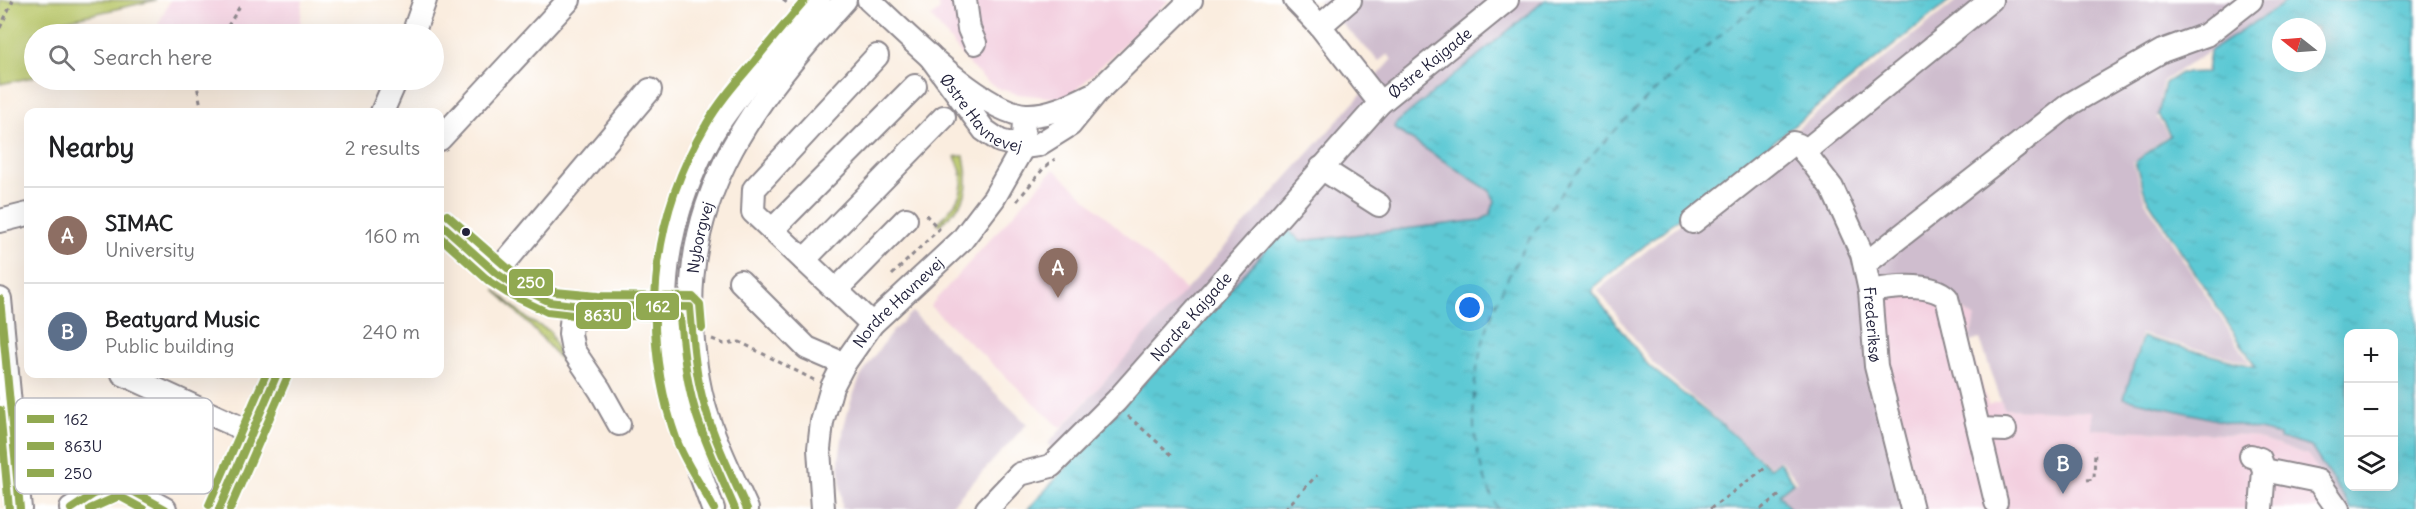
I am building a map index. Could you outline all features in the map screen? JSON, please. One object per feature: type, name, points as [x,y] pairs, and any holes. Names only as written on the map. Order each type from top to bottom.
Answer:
[{"type":"street","points":[[417,24],[425,0]]},
{"type":"street","points":[[444,135],[569,0]]},
{"type":"street","name":"Nyborgvej","points":[[713,509],[688,440],[670,369],[664,307],[666,266],[675,221],[703,151],[723,117],[819,0]]},
{"type":"street","name":"Nyborgvej","points":[[747,509],[709,422],[703,401],[695,359],[690,306],[694,254],[705,210],[717,176],[735,141],[760,102],[845,0]]},
{"type":"street","name":"Østre Havnevej","points":[[869,0],[929,55],[1002,108],[1024,115],[1047,113],[1103,100]]},
{"type":"street","points":[[965,0],[969,29],[975,43]]},
{"type":"street","name":"Østre Havnevej","points":[[929,55],[984,130],[1000,141],[1023,147],[1038,145],[1061,133],[1103,100],[1191,0]]},
{"type":"street","points":[[1295,0],[1320,26],[1380,103]]},
{"type":"street","points":[[1320,26],[1350,0]]},
{"type":"street","name":"Østre Kajgade","points":[[1380,103],[1507,0]]},
{"type":"street","points":[[1693,222],[1790,144],[1796,143],[1804,152],[1991,0]]},
{"type":"street","points":[[1865,264],[2070,104],[2162,51],[2206,35],[2251,0]]},
{"type":"street","points":[[872,324],[753,212],[754,189],[876,56]]},
{"type":"street","points":[[772,230],[915,86]]},
{"type":"street","points":[[384,108],[392,90]]},
{"type":"street","points":[[496,273],[650,90]]},
{"type":"street","name":"Nordre Kajgade","points":[[987,509],[1020,474],[1051,466],[1116,401],[1380,103]]},
{"type":"street","name":"Nordre Havnevej","points":[[823,509],[819,472],[822,422],[831,387],[872,324],[962,240],[993,198],[1023,147],[1024,115]]},
{"type":"street","points":[[804,260],[944,117]]},
{"type":"street","name":"Frederiksø","points":[[1804,152],[1835,192],[1865,264],[1870,291],[1876,366],[1912,509]]},
{"type":"street","points":[[1322,168],[1379,205]]},
{"type":"street","points":[[836,290],[912,214]]},
{"type":"street","points":[[0,221],[24,215]]},
{"type":"street","points":[[444,227],[496,273],[540,298],[573,305],[690,306]]},
{"type":"street","points":[[740,281],[807,348],[844,364]]},
{"type":"street","points":[[1870,291],[1909,287],[1946,295],[1996,502]]},
{"type":"street","points":[[0,299],[15,456]]},
{"type":"street","points":[[573,305],[570,334],[573,350],[600,390],[619,424]]},
{"type":"street","points":[[132,378],[175,398]]},
{"type":"street","points":[[219,509],[275,378]]},
{"type":"street","points":[[213,415],[252,433]]},
{"type":"street","points":[[1979,429],[2005,430]]},
{"type":"street","name":"Nyborgvej","points":[[688,440],[726,509]]},
{"type":"street","points":[[2261,509],[2257,463],[2318,481],[2338,509]]},
{"type":"street","points":[[19,494],[20,509]]},
{"type":"street","points":[[71,509],[94,494]]},
{"type":"street","points":[[137,494],[163,509]]},
{"type":"path","points":[[0,28],[13,0]]},
{"type":"path","points":[[229,24],[240,6]]},
{"type":"path","points":[[198,90],[201,108]]},
{"type":"path","points":[[1017,201],[1043,169],[1057,158]]},
{"type":"path","points":[[889,279],[939,229],[912,214]]},
{"type":"path","points":[[724,344],[740,342],[806,377]]},
{"type":"path","points":[[1120,409],[1174,457]]},
{"type":"path","points":[[2087,480],[2094,479],[2095,450]]},
{"type":"path","points":[[1710,509],[1768,466]]},
{"type":"path","points":[[1285,509],[1317,475]]},
{"type":"path","points":[[1761,509],[1780,495]]},
{"type":"shaded area","points":[[170,0],[303,0],[300,24],[159,24]]},
{"type":"shaded area","points":[[938,0],[1169,0],[1067,99],[1017,94],[989,83],[975,71],[931,17],[940,10]]},
{"type":"shaded area","points":[[1318,0],[1545,0],[1395,124],[1490,191],[1495,201],[1492,212],[1481,220],[1300,241],[1286,228],[1068,466],[1048,444],[1392,60],[1388,54],[1379,61]]},
{"type":"shaded area","points":[[1957,0],[2287,0],[2163,81],[2157,118],[2168,135],[2133,162],[2145,201],[2250,363],[2141,334],[2124,398],[2281,435],[2280,439],[2311,447],[2351,509],[2342,509],[2308,455],[2248,435],[2091,429],[2091,412],[2004,409],[1980,339],[1969,342],[1975,318],[1947,298],[1871,291],[1912,509],[1791,509],[1780,494],[1797,481],[1780,459],[1770,466],[1653,363],[1598,290]]},
{"type":"shaded area","points":[[1054,169],[1187,291],[1061,428],[930,306]]},
{"type":"shaded area","points":[[1894,287],[1958,307],[1975,318],[1968,343],[1988,405],[2001,401],[2004,409],[2092,412],[2091,429],[2248,435],[2308,455],[2342,509],[1912,509],[1870,291]]},
{"type":"shaded area","points":[[912,312],[1027,424],[948,509],[842,509],[839,460],[844,426],[851,401],[860,378],[874,356],[893,331]]},
{"type":"green space","points":[[0,0],[156,0],[62,21],[61,24],[24,24],[24,79],[0,84]]},
{"type":"green space","points":[[964,156],[967,188],[956,209],[940,225],[937,223],[960,194],[962,177],[955,157]]},
{"type":"green space","points":[[495,290],[530,321],[550,331],[560,357],[573,375],[541,337]]},
{"type":"water","points":[[1545,0],[1950,0],[1592,288],[1592,292],[1649,366],[1720,423],[1770,468],[1779,461],[1794,482],[1779,494],[1790,509],[1028,509],[1286,228],[1301,241],[1481,220],[1490,215],[1495,201],[1490,191],[1395,129],[1395,124]]},
{"type":"water","points":[[2289,0],[2416,0],[2416,509],[2351,509],[2311,447],[2280,438],[2280,435],[2124,398],[2142,337],[2256,367],[2146,197],[2135,162],[2170,135],[2158,115],[2165,83],[2181,73],[2207,72],[2210,51]]},
{"type":"ferry route","points":[[1498,509],[1478,454],[1474,399],[1483,344],[1502,290],[1530,239],[1563,191],[1600,146],[1668,79],[1763,0]]},
{"type":"transit line","name":"250","points":[[714,509],[681,450],[665,401],[658,361],[655,320],[656,280],[662,239],[672,200],[687,162],[716,108],[805,0]]},
{"type":"transit line","name":"250","points":[[447,215],[511,271],[540,287],[555,292],[598,296],[693,297],[700,304],[702,328]]},
{"type":"transit line","name":"162","points":[[444,227],[496,273],[512,284],[550,302],[573,305],[690,307],[693,345],[705,407],[719,446],[747,509]]},
{"type":"transit line","name":"863U","points":[[444,241],[490,282],[507,293],[547,312],[573,315],[680,317],[687,376],[695,410],[708,448],[735,509]]},
{"type":"transit line","name":"162","points":[[0,299],[15,456]]},
{"type":"transit line","name":"250","points":[[209,505],[264,378]]},
{"type":"transit line","name":"162","points":[[219,509],[275,378]]},
{"type":"transit line","name":"863U","points":[[230,509],[287,378]]},
{"type":"transit line","name":"863U","points":[[0,410],[9,509]]},
{"type":"transit line","name":"162","points":[[19,494],[20,509]]},
{"type":"transit line","name":"162","points":[[71,509],[94,494]]},
{"type":"transit line","name":"162","points":[[138,494],[165,509]]},
{"type":"transit line","name":"863U","points":[[90,509],[119,496],[143,509]]},
{"type":"place","name":"SIMAC","points":[[1058,298]]},
{"type":"place","name":"Beatyard Music","points":[[2063,494]]}]
